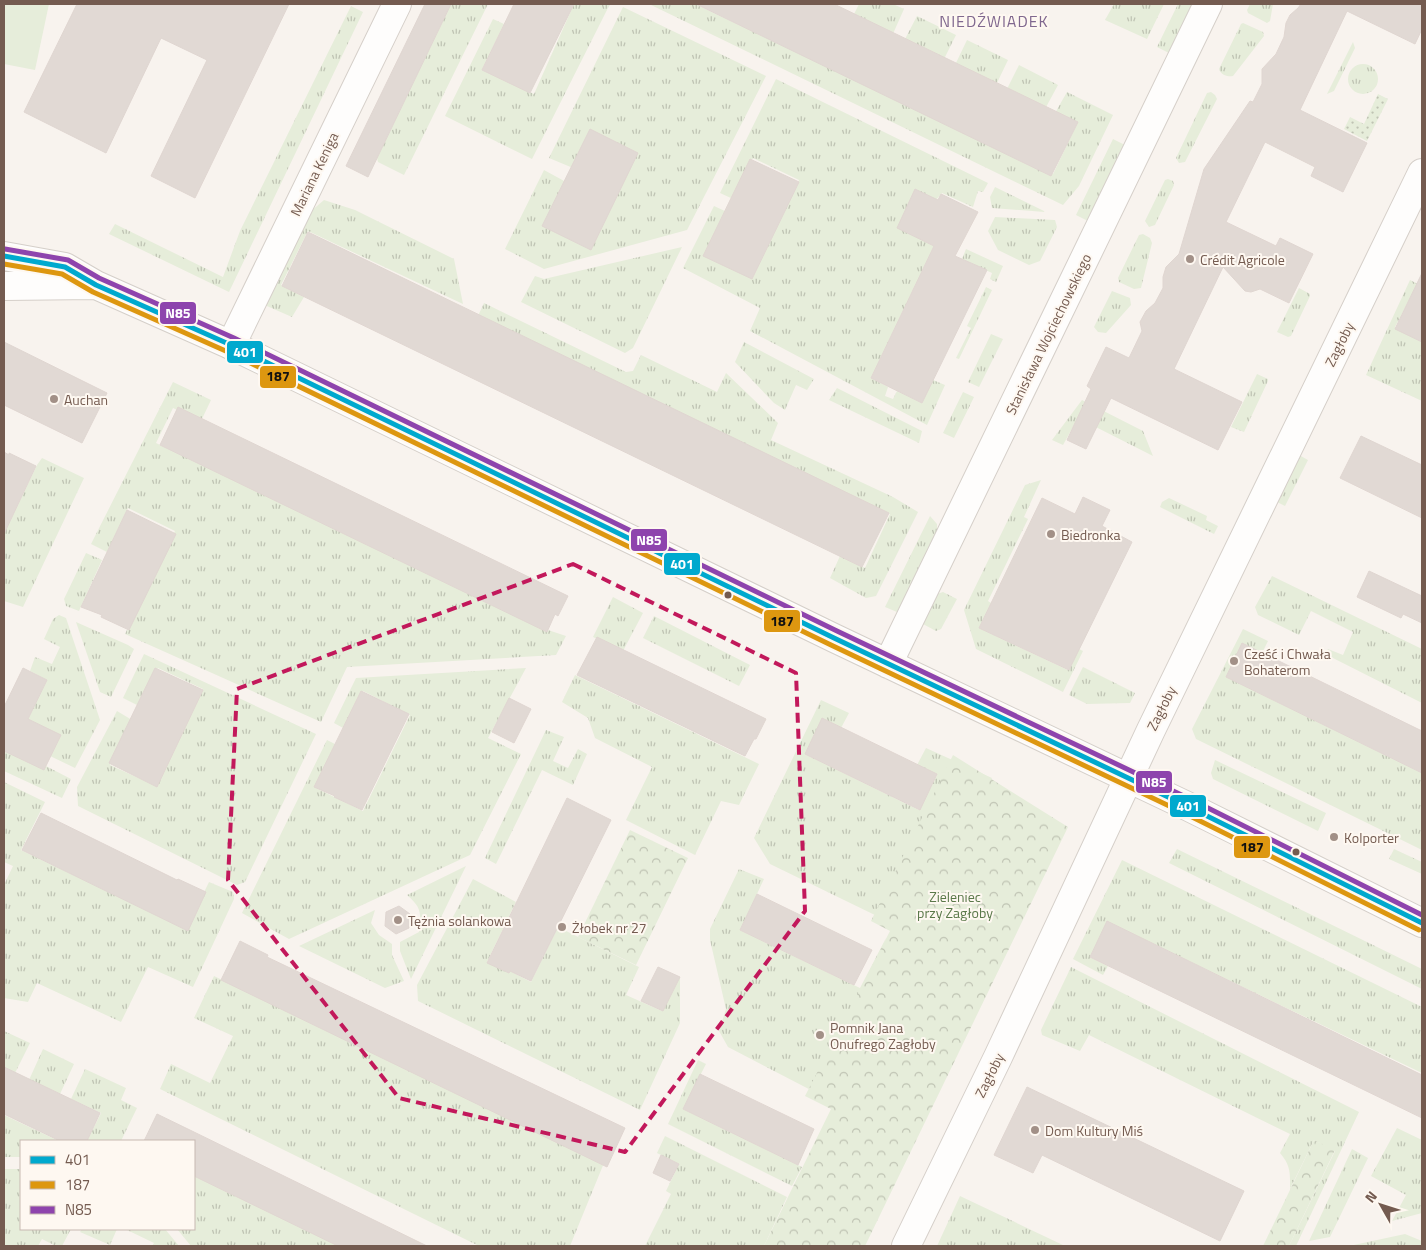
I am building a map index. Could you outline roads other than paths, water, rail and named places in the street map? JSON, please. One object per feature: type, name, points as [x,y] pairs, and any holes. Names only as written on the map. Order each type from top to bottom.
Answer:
[{"type":"street","name":"Mariana Keniga","points":[[230,344],[397,4]]},
{"type":"street","name":"Stanisława Wojciechowskiego","points":[[888,664],[1208,4]]},
{"type":"street","name":"Zagłoby","points":[[906,1246],[1151,730],[1422,173]]},
{"type":"street","points":[[4,256],[65,267],[96,285],[230,344],[1129,779],[1422,923]]},
{"type":"street","points":[[4,286],[96,285]]},
{"type":"place","name":"Crédit Agricole","points":[[1190,259]]},
{"type":"place","name":"Auchan","points":[[54,399]]},
{"type":"place","name":"Biedronka","points":[[1051,534]]},
{"type":"place","name":"Cześć i Chwała Bohaterom","points":[[1234,661]]},
{"type":"place","name":"Kolporter","points":[[1334,837]]},
{"type":"place","name":"Tężnia solankowa","points":[[398,920]]},
{"type":"place","name":"Żłobek nr 27","points":[[562,927]]},
{"type":"place","name":"Pomnik Jana Onufrego Zagłoby","points":[[820,1035]]},
{"type":"place","name":"Dom Kultury Miś","points":[[1035,1130]]},
{"type":"district","name":"NIEDŹWIADEK","points":[[994,21]]},
{"type":"park label","name":"Zieleniec przy Zagłoby","points":[[955,904]]}]
